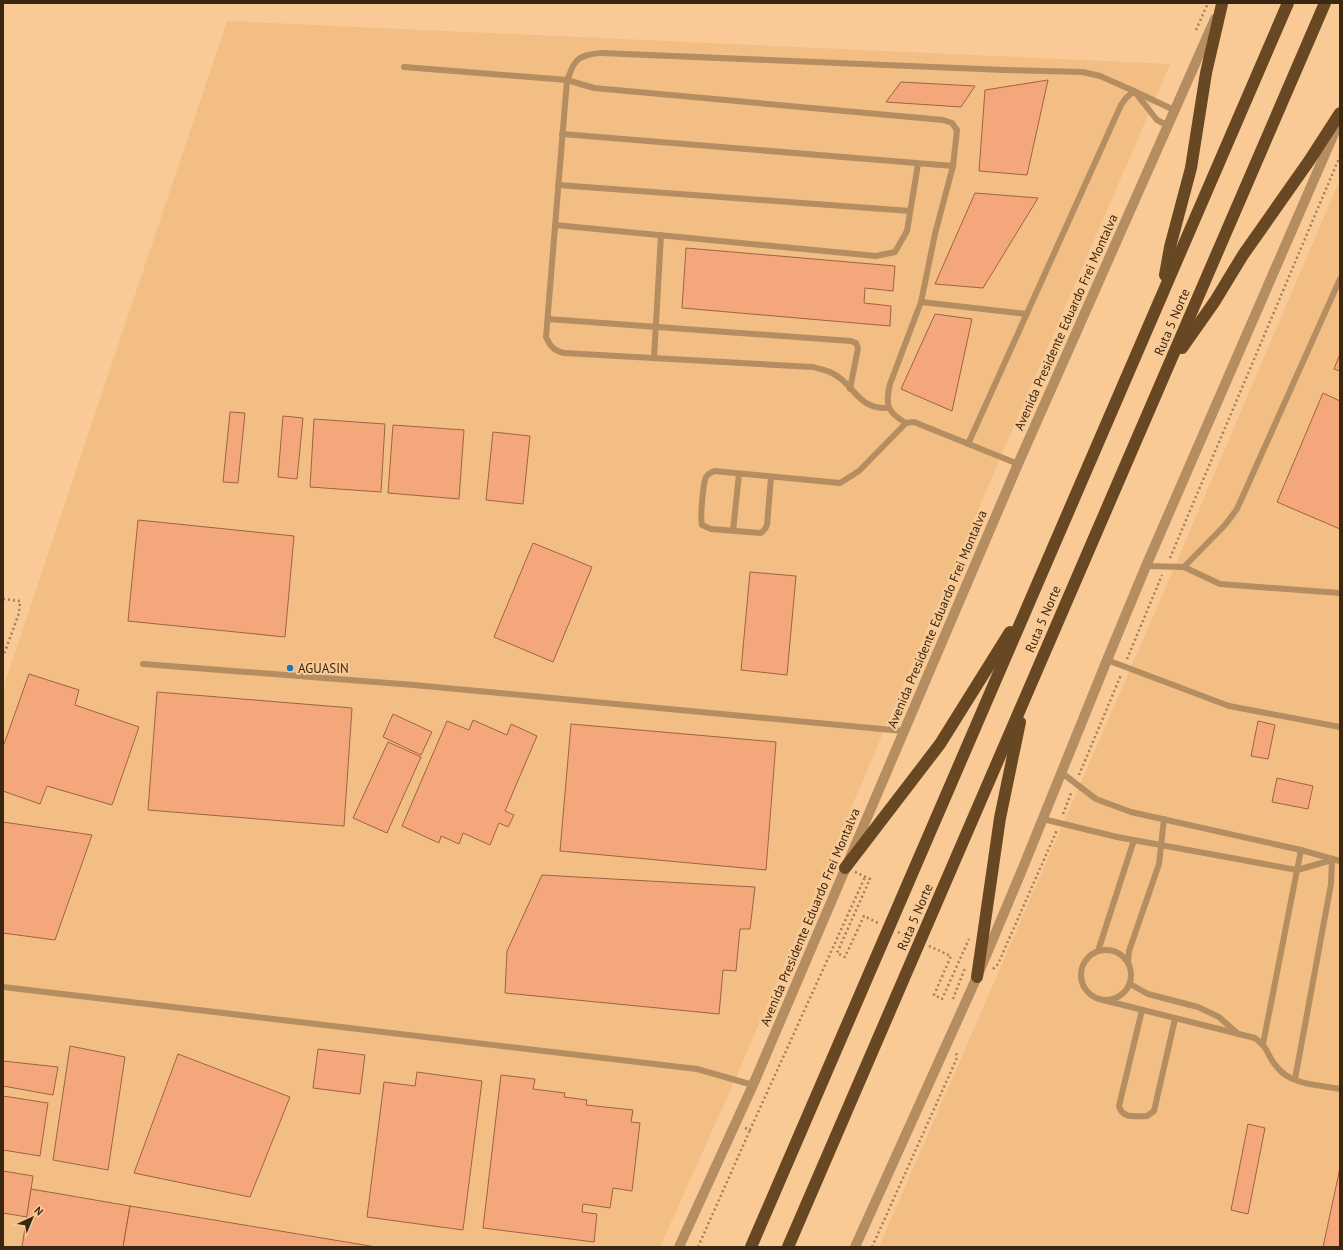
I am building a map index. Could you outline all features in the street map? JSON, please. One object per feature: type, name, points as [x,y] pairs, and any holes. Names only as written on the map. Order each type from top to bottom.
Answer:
[{"type":"highway","name":"Ruta 5 Norte","points":[[751,1247],[1288,3]]},
{"type":"highway","name":"Ruta 5 Norte","points":[[788,1247],[1325,3]]},
{"type":"highway","points":[[1161,296],[1170,247],[1190,168],[1206,73],[1222,4]]},
{"type":"highway","points":[[1169,364],[1202,320],[1243,255],[1309,161],[1340,113]]},
{"type":"highway","points":[[845,868],[940,744],[1028,604]]},
{"type":"highway","points":[[977,977],[1000,818],[1026,696]]},
{"type":"street","name":"Avenida Presidente Eduardo Frei Montalva","points":[[680,1247],[753,1085],[1018,464],[1222,4]]},
{"type":"street","points":[[855,1247],[977,977],[1062,773],[1106,660],[1340,120]]},
{"type":"lane","points":[[889,408],[879,409],[870,406],[842,380],[832,373],[813,367],[564,353],[557,351],[550,345],[546,337],[562,134],[567,80],[571,74],[575,62],[585,56],[601,53],[1083,72],[1100,76],[1174,110]]},
{"type":"lane","points":[[404,67],[567,80],[594,88],[943,120],[952,123],[957,130],[952,166],[935,234],[921,302],[890,384],[887,397],[889,408],[895,417],[906,423],[914,422],[1018,464]]},
{"type":"lane","points":[[1134,91],[1157,120],[1168,126]]},
{"type":"lane","points":[[968,444],[1121,105],[1134,91]]},
{"type":"lane","points":[[562,134],[952,166]]},
{"type":"lane","points":[[555,224],[876,256],[895,252],[907,232],[918,164]]},
{"type":"lane","points":[[558,185],[910,212]]},
{"type":"lane","points":[[654,358],[661,235]]},
{"type":"lane","points":[[1184,567],[1225,525],[1237,509],[1340,279]]},
{"type":"lane","points":[[921,302],[1027,314]]},
{"type":"lane","points":[[548,319],[851,341],[856,343],[858,348],[850,389]]},
{"type":"lane","points":[[771,477],[767,525],[765,530],[761,533],[711,529],[702,525],[701,520],[704,488],[706,477],[709,473],[714,471],[840,483],[859,471],[906,423]]},
{"type":"lane","points":[[733,531],[739,474]]},
{"type":"lane","points":[[1146,566],[1184,567],[1220,584],[1340,593]]},
{"type":"lane","points":[[1106,660],[1229,706],[1340,727]]},
{"type":"lane","points":[[143,664],[406,684],[903,731]]},
{"type":"lane","points":[[1062,773],[1096,799],[1131,812],[1301,850],[1332,860],[1340,861]]},
{"type":"lane","points":[[1043,819],[1161,846],[1298,870],[1332,860]]},
{"type":"lane","points":[[1128,962],[1129,951],[1159,864],[1164,819]]},
{"type":"lane","points":[[1098,951],[1134,840]]},
{"type":"lane","points":[[1263,1044],[1301,850]]},
{"type":"lane","points":[[1294,1079],[1331,884],[1332,860]]},
{"type":"lane","points":[[1103,1000],[1114,999],[1124,993],[1130,984],[1132,972],[1128,962],[1120,954],[1109,950],[1098,951],[1088,957],[1082,966],[1081,978],[1084,988],[1092,996],[1103,1000],[1175,1019],[1255,1038],[1263,1044],[1269,1052],[1272,1062],[1286,1076],[1340,1089]]},
{"type":"lane","points":[[1130,984],[1148,994],[1198,1007],[1218,1017],[1239,1035]]},
{"type":"lane","points":[[3,987],[698,1069],[753,1085]]},
{"type":"lane","points":[[1142,1010],[1119,1106],[1120,1112],[1125,1115],[1147,1116],[1154,1111],[1175,1019]]},
{"type":"path","points":[[990,971],[998,964],[1060,823],[1075,783],[1166,566],[1340,156]]},
{"type":"path","points":[[3,599],[20,601],[19,612],[3,657]]},
{"type":"path","points":[[845,868],[870,879],[864,892]]},
{"type":"path","points":[[698,1247],[865,877]]},
{"type":"path","points":[[872,1247],[957,1058],[955,1050]]},
{"type":"path","points":[[735,1124],[750,1130]]},
{"type":"shaded area","points":[[227,21],[1170,64],[735,1080],[660,1247],[3,1247],[3,688]]},
{"type":"shaded area","points":[[1340,179],[1340,1247],[879,1247],[1178,559]]},
{"type":"building","points":[[1048,80],[1027,175],[979,171],[985,90]]},
{"type":"building","points":[[901,82],[975,86],[961,107],[886,102]]},
{"type":"building","points":[[975,193],[1038,198],[983,288],[935,284]]},
{"type":"building","points":[[686,248],[895,266],[893,291],[865,288],[864,303],[891,306],[890,326],[682,308]]},
{"type":"building","points":[[935,314],[972,319],[952,411],[901,389]]},
{"type":"building","points":[[1340,354],[1340,371],[1334,369]]},
{"type":"building","points":[[1323,393],[1340,401],[1340,529],[1277,502]]},
{"type":"building","points":[[230,412],[245,413],[238,483],[223,482]]},
{"type":"building","points":[[283,416],[303,418],[297,479],[278,477]]},
{"type":"building","points":[[314,419],[385,424],[381,492],[310,487]]},
{"type":"building","points":[[393,425],[464,430],[459,499],[388,493]]},
{"type":"building","points":[[493,432],[530,436],[523,504],[486,500]]},
{"type":"building","points":[[138,520],[294,536],[285,637],[128,621]]},
{"type":"building","points":[[533,543],[592,567],[553,662],[494,637]]},
{"type":"building","points":[[750,572],[796,576],[787,675],[741,670]]},
{"type":"building","points":[[29,674],[79,690],[75,705],[139,727],[112,805],[47,786],[40,804],[3,791],[3,747]]},
{"type":"building","points":[[157,692],[352,708],[344,826],[148,810]]},
{"type":"building","points":[[393,714],[432,732],[421,755],[383,737]]},
{"type":"building","points":[[473,720],[507,735],[511,724],[537,736],[505,811],[514,815],[508,827],[499,823],[490,845],[463,833],[459,844],[441,836],[439,843],[402,826],[447,721],[469,730]]},
{"type":"building","points":[[1258,721],[1275,725],[1268,759],[1251,756]]},
{"type":"building","points":[[571,724],[776,742],[766,870],[560,851]]},
{"type":"building","points":[[388,742],[421,757],[387,833],[353,818]]},
{"type":"building","points":[[1277,778],[1313,786],[1308,809],[1272,802]]},
{"type":"building","points":[[3,822],[92,835],[55,940],[3,933]]},
{"type":"building","points":[[542,875],[755,887],[750,929],[740,929],[736,971],[723,970],[719,1014],[505,993],[507,951]]},
{"type":"building","points":[[70,1046],[125,1057],[108,1170],[53,1160]]},
{"type":"building","points":[[318,1049],[365,1055],[360,1094],[313,1088]]},
{"type":"building","points":[[178,1054],[290,1097],[250,1197],[134,1173]]},
{"type":"building","points":[[3,1061],[58,1067],[53,1095],[3,1086]]},
{"type":"building","points":[[417,1072],[482,1081],[463,1230],[367,1217],[384,1082],[415,1086]]},
{"type":"building","points":[[501,1075],[535,1079],[533,1089],[565,1093],[564,1097],[587,1100],[586,1105],[633,1110],[631,1122],[640,1123],[632,1191],[613,1188],[610,1208],[583,1204],[582,1212],[597,1214],[594,1242],[483,1228]]},
{"type":"building","points":[[3,1096],[48,1103],[40,1156],[3,1150]]},
{"type":"building","points":[[1248,1124],[1265,1128],[1248,1214],[1231,1210]]},
{"type":"building","points":[[1340,1168],[1340,1247],[1323,1247]]},
{"type":"building","points":[[3,1171],[33,1176],[27,1217],[3,1213]]},
{"type":"building","points":[[31,1189],[130,1206],[123,1247],[22,1247]]},
{"type":"building","points":[[130,1206],[376,1247],[123,1247]]},
{"type":"place","name":"AGUASIN","points":[[290,668]]}]
